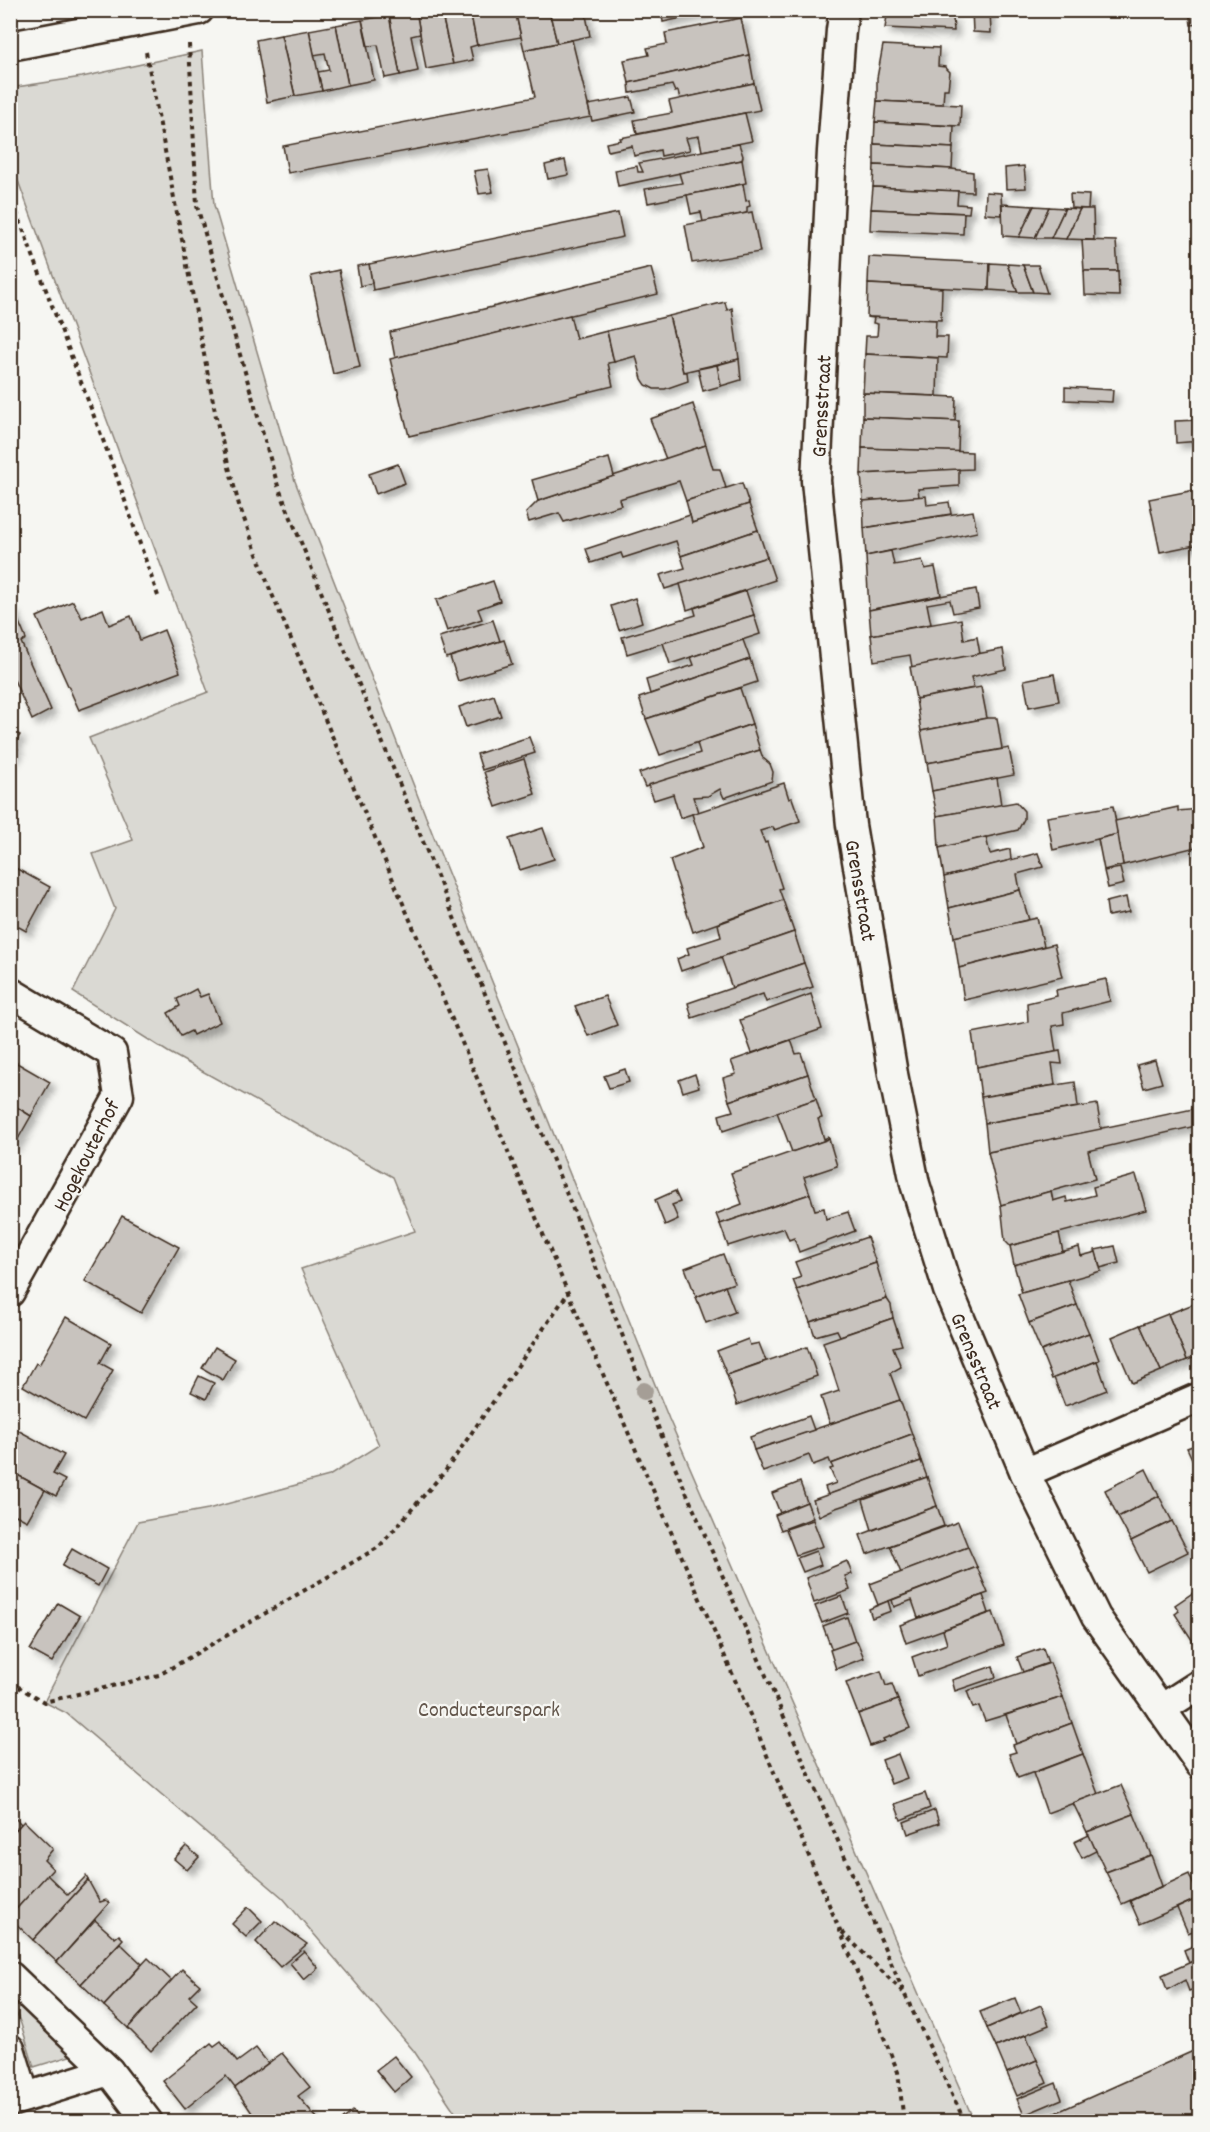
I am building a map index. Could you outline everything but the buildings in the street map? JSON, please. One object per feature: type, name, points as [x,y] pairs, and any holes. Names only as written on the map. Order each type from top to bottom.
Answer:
[{"type":"street","name":"Grensstraat","points":[[844,10],[832,151],[816,481],[851,825],[893,1074],[915,1184],[948,1290],[1025,1473],[1096,1617],[1200,1764]]},
{"type":"street","points":[[10,46],[191,11]]},
{"type":"street","name":"Hogekouterhof","points":[[10,992],[112,1053],[119,1096],[10,1292]]},
{"type":"street","points":[[1025,1473],[1200,1397]]},
{"type":"street","points":[[1161,1709],[1200,1684]]},
{"type":"street","points":[[10,1976],[109,2071],[148,2121]]},
{"type":"street","points":[[10,2049],[18,2099],[109,2071]]},
{"type":"path","points":[[191,11],[197,206],[278,486],[583,1234],[660,1432],[905,1995],[965,2121]]},
{"type":"path","points":[[139,22],[216,422],[239,505],[269,587],[841,1931],[898,2072],[904,2121]]},
{"type":"path","points":[[10,195],[114,469],[158,596]]},
{"type":"path","points":[[10,1682],[44,1702],[159,1675],[379,1547],[446,1470],[568,1293]]},
{"type":"path","points":[[841,1931],[905,1995]]},
{"type":"green space","name":"Conducteurspark","points":[[202,51],[214,205],[295,481],[440,853],[669,1419],[974,2121],[461,2121],[414,2051],[283,1898],[66,1713],[44,1702],[138,1522],[208,1509],[329,1476],[379,1445],[301,1269],[415,1231],[393,1177],[168,1052],[73,992],[115,909],[93,854],[133,840],[89,738],[208,692],[11,162],[10,88],[82,77]]},
{"type":"green space","points":[[13,1998],[22,2004],[70,2056],[34,2067],[21,2024],[11,2001]]}]
